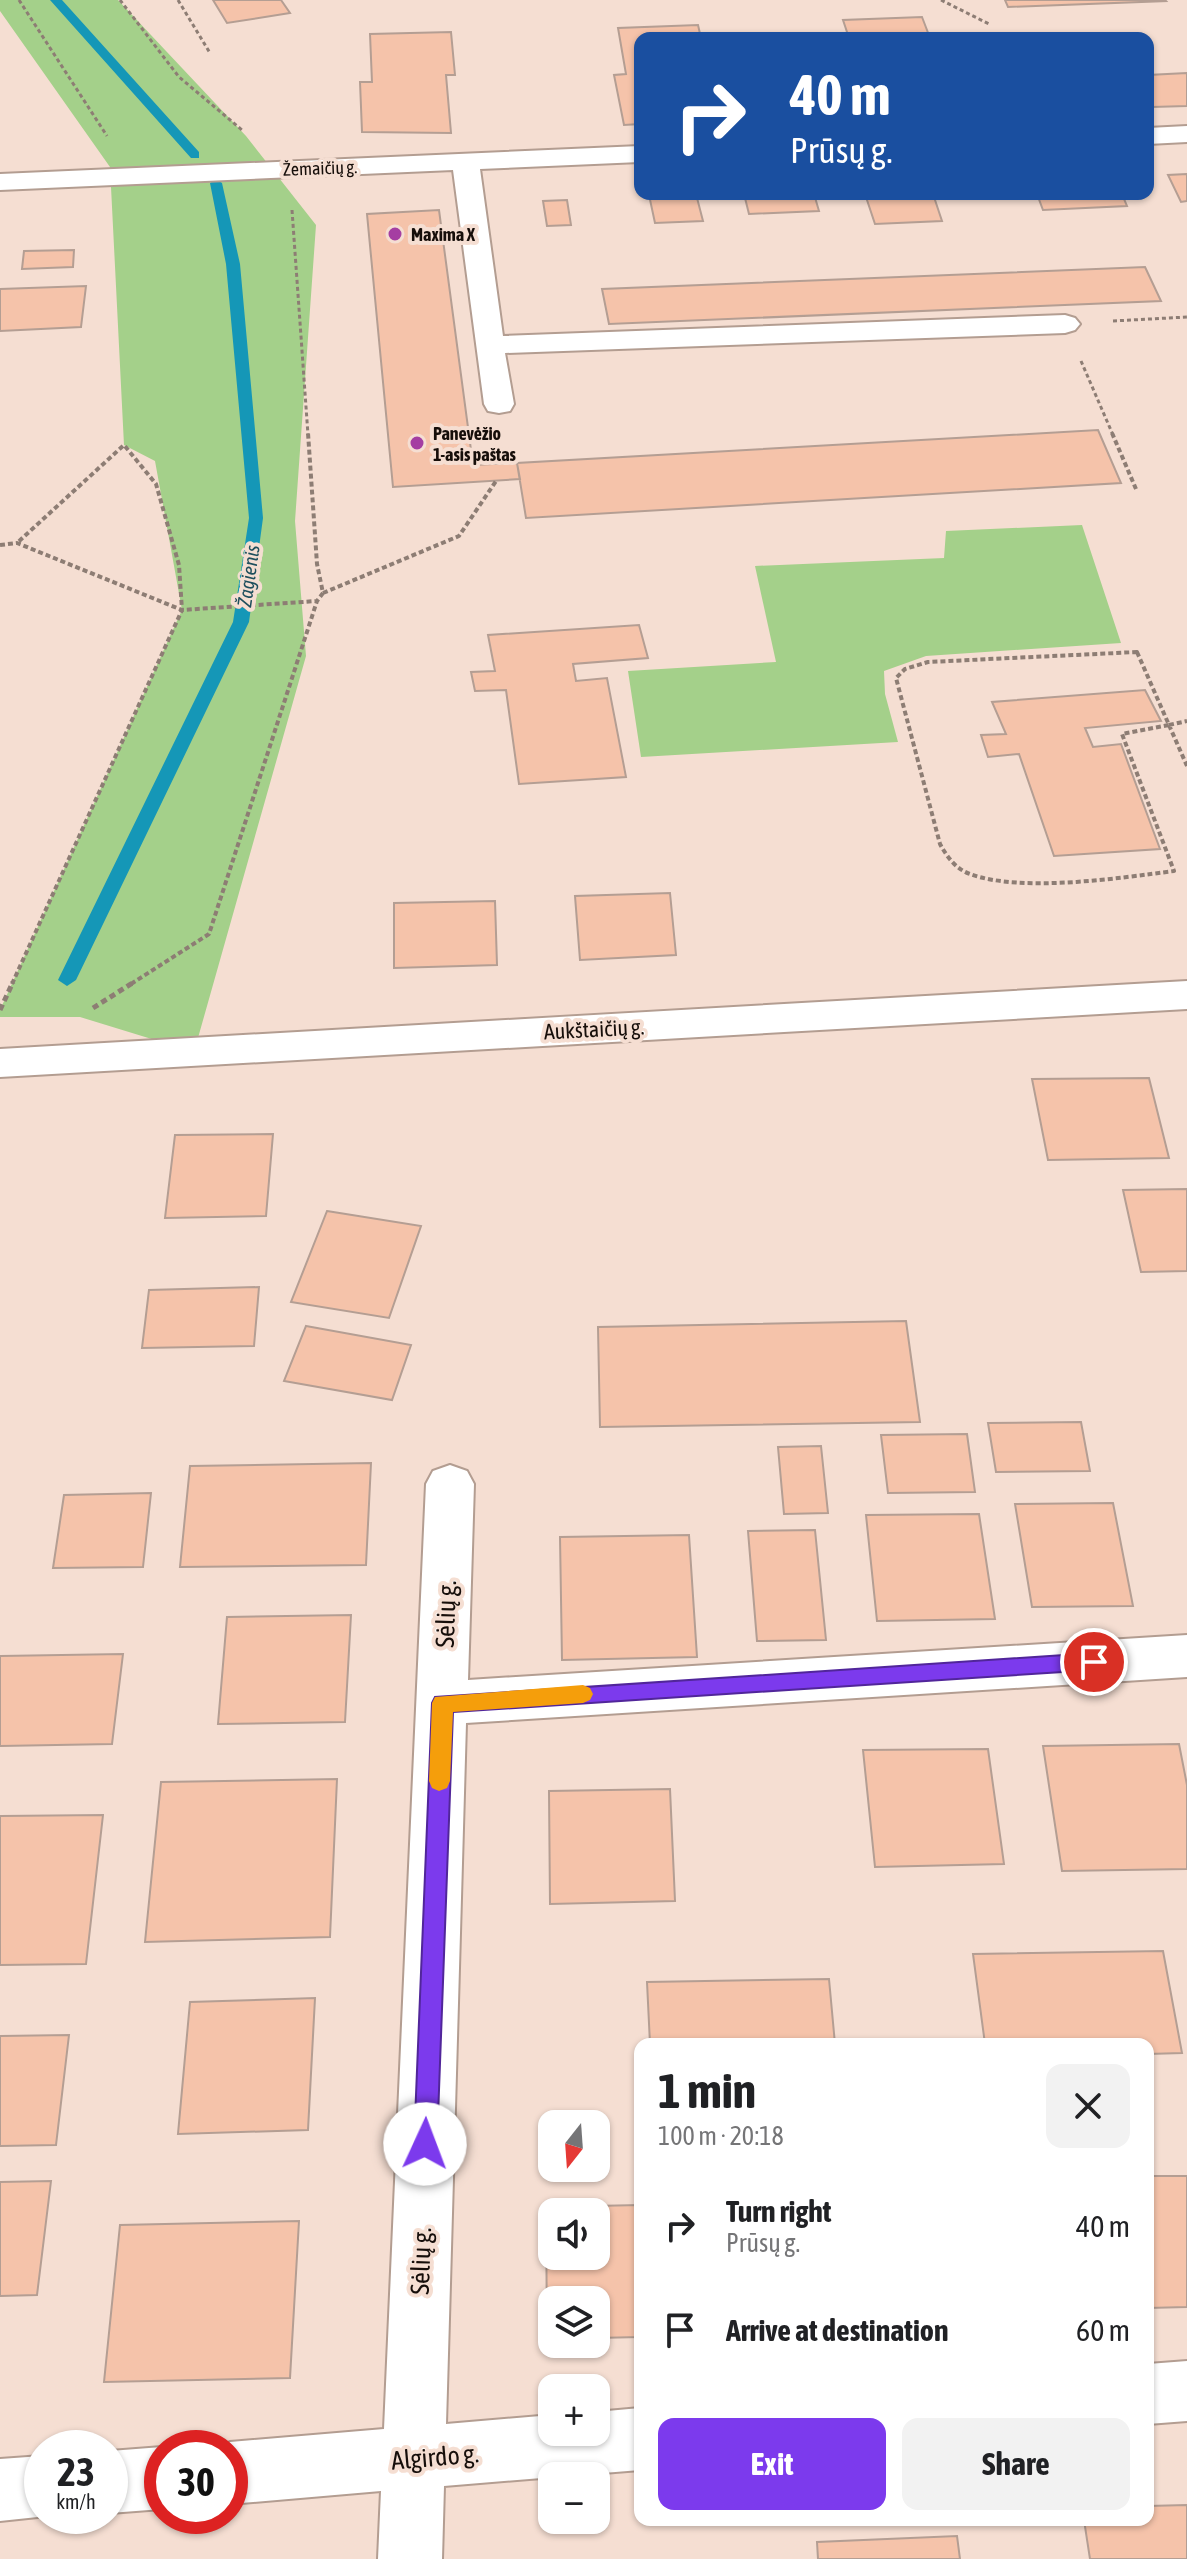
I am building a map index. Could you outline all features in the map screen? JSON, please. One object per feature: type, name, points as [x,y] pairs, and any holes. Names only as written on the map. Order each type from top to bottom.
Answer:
[{"type":"street","points":[[1154,136],[1187,134]]},
{"type":"street","name":"Žemaičių g.","points":[[0,182],[634,154]]},
{"type":"street","points":[[465,161],[499,404]]},
{"type":"street","points":[[489,345],[1065,324]]},
{"type":"street","name":"Aukštaičių g.","points":[[0,1063],[1187,995]]},
{"type":"street","name":"Sėlių g.","points":[[410,2559],[450,1484]]},
{"type":"street","points":[[442,1703],[1187,1656]]},
{"type":"street","points":[[1154,2394],[1187,2391]]},
{"type":"street","name":"Algirdo g.","points":[[248,2472],[634,2440]]},
{"type":"street","points":[[0,2490],[24,2488]]},
{"type":"path","points":[[19,0],[112,144],[141,176]]},
{"type":"path","points":[[120,0],[179,77],[288,169],[317,564],[323,593]]},
{"type":"path","points":[[178,0],[210,53]]},
{"type":"path","points":[[941,0],[991,25]]},
{"type":"path","points":[[1136,489],[1065,324],[1187,317]]},
{"type":"path","points":[[0,1010],[182,610],[179,565],[156,484],[124,445],[17,543]]},
{"type":"path","points":[[93,1009],[209,934],[317,601],[323,593],[459,536],[496,481]]},
{"type":"path","points":[[0,545],[17,543],[182,610],[317,601]]},
{"type":"path","points":[[1187,721],[1168,727],[1122,734],[1174,871],[1039,882],[985,878],[971,875],[947,859],[940,844],[896,678],[905,669],[928,662],[1137,652],[1168,727],[1187,766]]},
{"type":"green space","points":[[0,0],[118,0],[246,136],[316,225],[295,521],[306,656],[194,1052],[80,1017],[0,1017],[0,1010],[182,610],[155,461],[124,445],[110,167],[0,11]]},
{"type":"green space","points":[[1082,525],[1121,643],[926,656],[884,671],[885,694],[898,742],[641,757],[628,671],[776,662],[755,566],[944,558],[946,531]]},
{"type":"building","points":[[213,0],[281,0],[290,13],[227,23]]},
{"type":"building","points":[[1005,0],[1165,0],[1166,1],[1008,7]]},
{"type":"building","points":[[922,17],[928,32],[847,32],[843,20]]},
{"type":"building","points":[[698,25],[700,32],[634,32],[634,124],[624,125],[614,75],[626,74],[618,28]]},
{"type":"building","points":[[451,32],[455,75],[446,75],[451,133],[362,132],[360,82],[372,82],[370,34]]},
{"type":"building","points":[[1187,73],[1187,106],[1154,107],[1154,75]]},
{"type":"building","points":[[1187,174],[1187,201],[1181,202],[1168,175]]},
{"type":"building","points":[[567,200],[571,225],[547,226],[543,201]]},
{"type":"building","points":[[650,200],[698,200],[703,221],[655,223]]},
{"type":"building","points":[[746,200],[816,200],[819,211],[749,214]]},
{"type":"building","points":[[867,200],[935,200],[942,221],[875,224]]},
{"type":"building","points":[[1039,200],[1124,200],[1127,206],[1043,210]]},
{"type":"building","points":[[439,210],[473,465],[517,463],[520,479],[393,487],[367,214]]},
{"type":"building","points":[[74,250],[73,267],[22,269],[24,251]]},
{"type":"building","points":[[1145,267],[1161,301],[609,324],[602,289]]},
{"type":"building","points":[[86,286],[81,327],[0,331],[0,289]]},
{"type":"building","points":[[1098,430],[1121,483],[526,518],[517,463]]},
{"type":"building","points":[[639,625],[648,658],[573,664],[576,681],[607,678],[626,777],[519,784],[506,690],[475,691],[471,672],[495,671],[488,635]]},
{"type":"building","points":[[1145,690],[1161,721],[1085,728],[1093,747],[1121,744],[1160,849],[1054,856],[1019,754],[988,757],[981,735],[1006,734],[992,702]]},
{"type":"building","points":[[670,893],[676,955],[580,960],[575,896]]},
{"type":"building","points":[[495,901],[497,965],[394,968],[394,903]]},
{"type":"building","points":[[1149,1078],[1169,1158],[1048,1160],[1032,1079]]},
{"type":"building","points":[[273,1134],[266,1216],[165,1218],[175,1135]]},
{"type":"building","points":[[1187,1189],[1187,1271],[1141,1272],[1123,1190]]},
{"type":"building","points":[[327,1211],[421,1226],[389,1318],[291,1302]]},
{"type":"building","points":[[259,1287],[254,1346],[142,1348],[149,1290]]},
{"type":"building","points":[[906,1321],[920,1422],[600,1427],[598,1327]]},
{"type":"building","points":[[306,1326],[411,1345],[392,1400],[284,1381]]},
{"type":"building","points":[[1081,1422],[1090,1471],[996,1472],[988,1423]]},
{"type":"building","points":[[967,1434],[975,1492],[888,1493],[881,1435]]},
{"type":"building","points":[[821,1446],[828,1513],[784,1514],[778,1447]]},
{"type":"building","points":[[371,1463],[366,1565],[180,1567],[190,1466]]},
{"type":"building","points":[[151,1493],[143,1567],[53,1568],[64,1495]]},
{"type":"building","points":[[1113,1503],[1133,1606],[1032,1607],[1015,1504]]},
{"type":"building","points":[[979,1514],[995,1619],[877,1621],[866,1515]]},
{"type":"building","points":[[815,1530],[826,1640],[757,1641],[748,1531]]},
{"type":"building","points":[[689,1535],[697,1657],[562,1660],[560,1537]]},
{"type":"building","points":[[351,1615],[345,1722],[218,1724],[227,1617]]},
{"type":"building","points":[[123,1654],[112,1744],[0,1746],[0,1656]]},
{"type":"building","points":[[1179,1744],[1187,1785],[1187,1869],[1062,1871],[1043,1746]]},
{"type":"building","points":[[988,1749],[1004,1864],[875,1867],[863,1750]]},
{"type":"building","points":[[337,1779],[330,1937],[145,1942],[161,1782]]},
{"type":"building","points":[[670,1789],[675,1901],[550,1904],[549,1791]]},
{"type":"building","points":[[103,1815],[86,1964],[0,1965],[0,1816]]},
{"type":"building","points":[[1163,1951],[1182,2053],[1154,2054],[1154,2038],[984,2038],[973,1954]]},
{"type":"building","points":[[829,1979],[834,2038],[650,2038],[647,1982]]},
{"type":"building","points":[[315,1998],[308,2130],[178,2134],[190,2002]]},
{"type":"building","points":[[69,2035],[56,2145],[0,2146],[0,2036]]},
{"type":"building","points":[[1154,2176],[1187,2176],[1187,2307],[1154,2308]]},
{"type":"building","points":[[51,2181],[37,2295],[0,2296],[0,2182]]},
{"type":"building","points":[[634,2205],[634,2337],[610,2338],[610,2286],[547,2286],[546,2270],[610,2270],[610,2206]]},
{"type":"building","points":[[299,2221],[290,2378],[104,2382],[120,2225]]},
{"type":"building","points":[[1187,2505],[1187,2559],[1090,2559],[1085,2526],[1154,2526],[1154,2506]]},
{"type":"building","points":[[957,2536],[960,2559],[818,2559],[817,2542]]},
{"type":"waterway","name":"Žagienis","points":[[56,0],[195,155]]},
{"type":"waterway","name":"Žagienis","points":[[67,980],[241,622],[256,518],[233,264],[216,183]]},
{"type":"slow traffic","points":[[439,1781],[442,1703],[583,1694]]},
{"type":"place","name":"Maxima X","points":[[395,234]]},
{"type":"place","name":"Panevėžio 1-asis paštas","points":[[417,443]]},
{"type":"route","points":[[425,2144],[442,1703],[1094,1662]]}]
